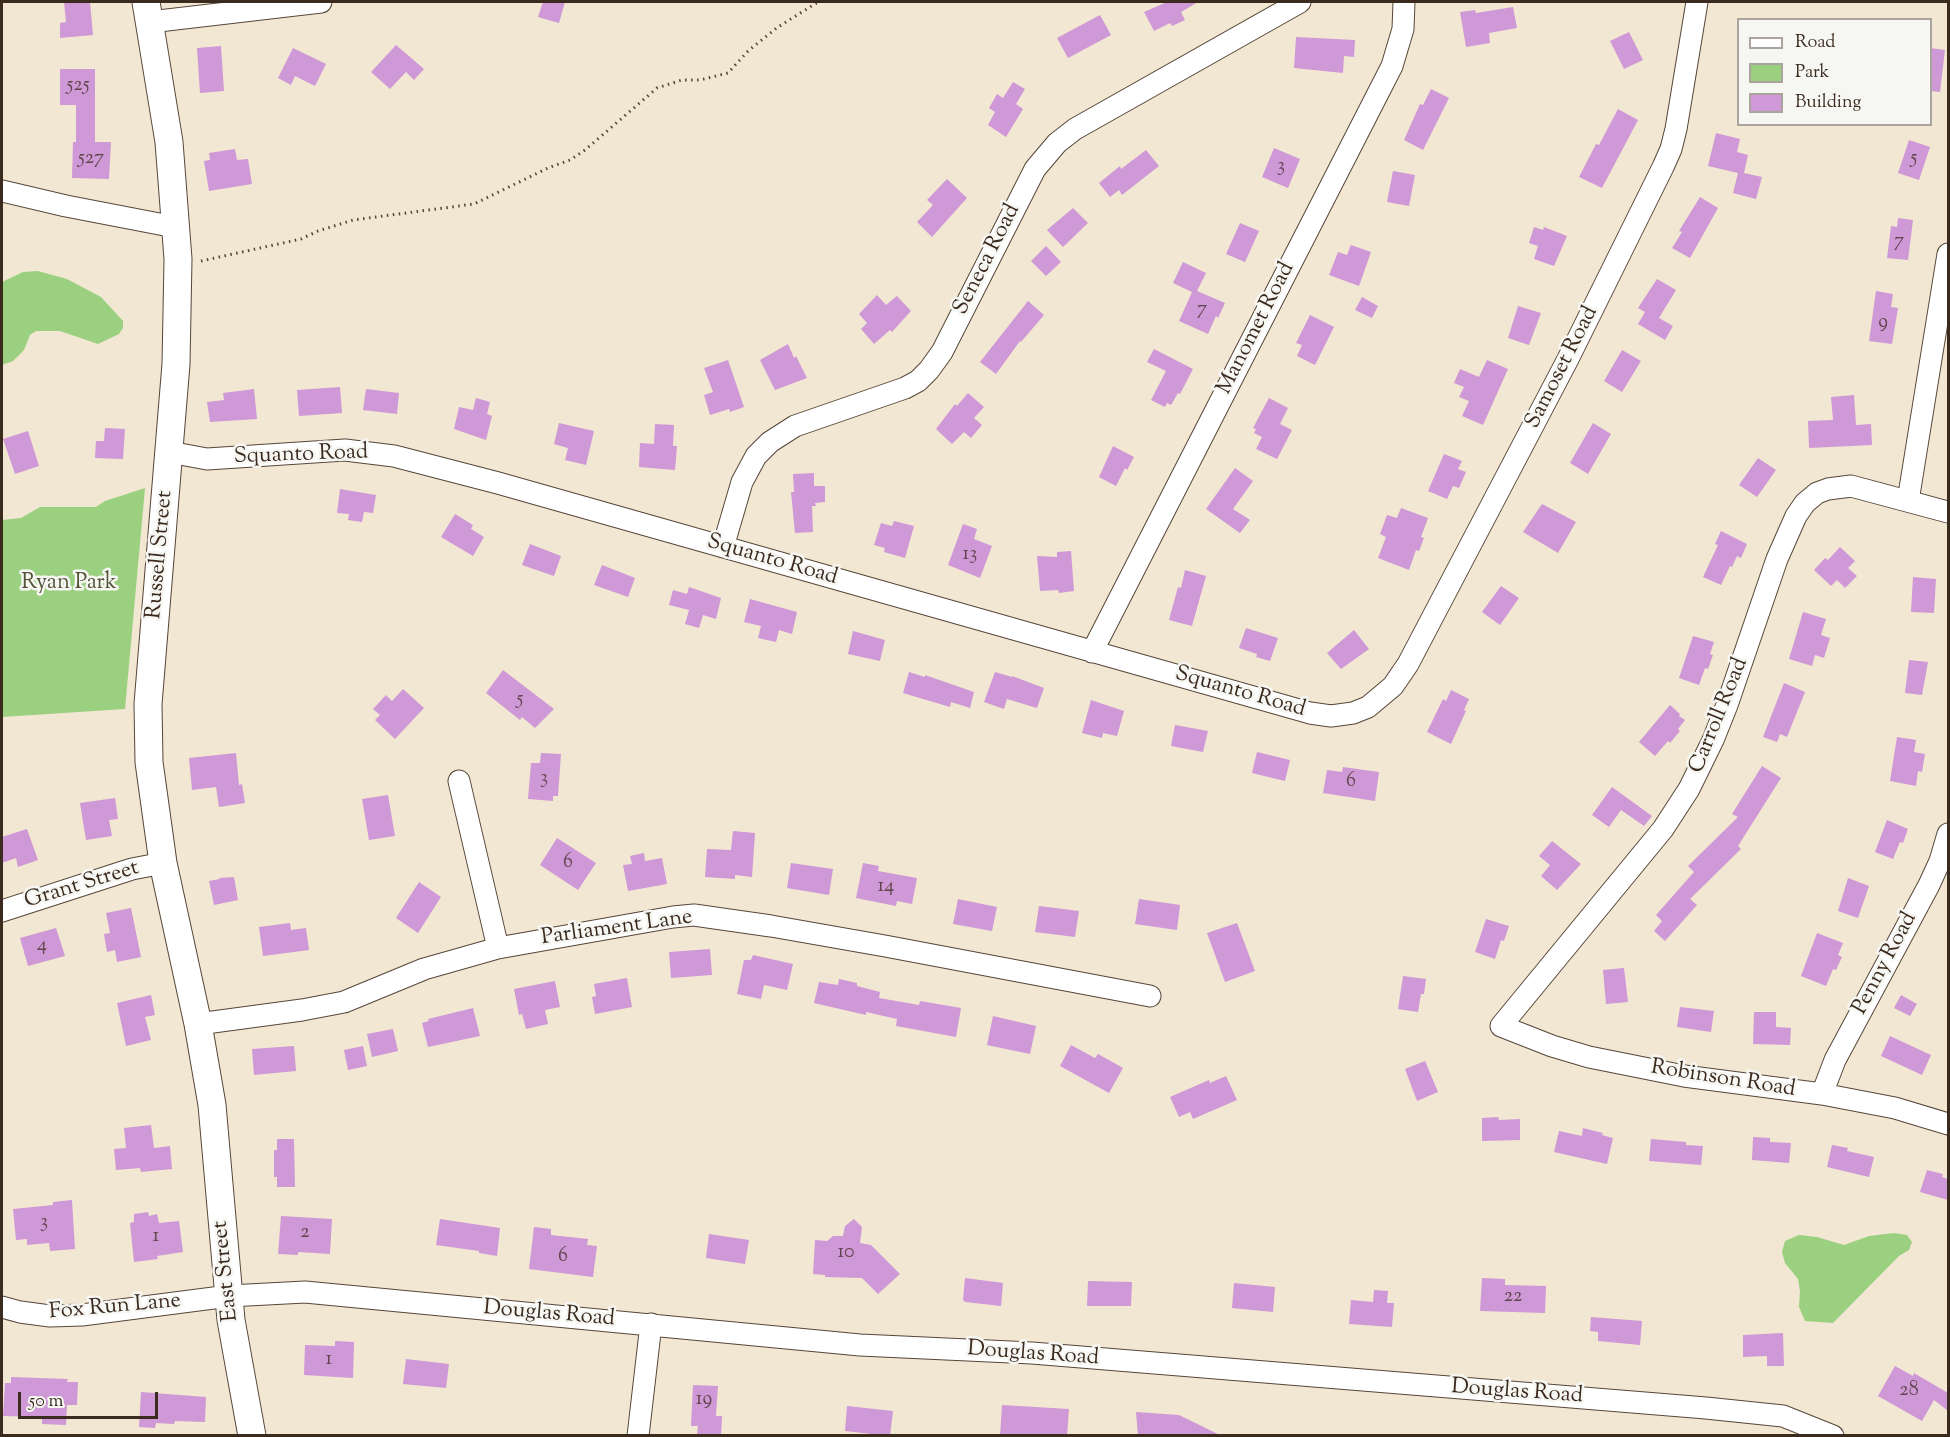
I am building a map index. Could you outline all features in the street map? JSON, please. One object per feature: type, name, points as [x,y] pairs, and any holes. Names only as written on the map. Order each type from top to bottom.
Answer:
[{"type":"street","points":[[148,12],[321,2]]},
{"type":"street","name":"Seneca Road","points":[[723,547],[742,482],[756,456],[770,442],[795,426],[905,388],[918,381],[929,370],[942,352],[1035,169],[1057,143],[1075,129],[1300,2]]},
{"type":"street","name":"Manomet Road","points":[[1092,652],[1392,66],[1403,29],[1404,2]]},
{"type":"street","name":"Samoset Road","points":[[1368,707],[1393,687],[1408,664],[1568,359],[1663,167],[1676,129],[1697,2]]},
{"type":"street","name":"Russell Street","points":[[148,12],[169,142],[178,259],[176,364],[147,724],[150,780],[164,863],[198,1024],[212,1105]]},
{"type":"street","points":[[2,191],[66,206],[176,226]]},
{"type":"street","points":[[1908,501],[1948,254]]},
{"type":"street","name":"Squanto Road","points":[[170,452],[207,459],[345,450],[382,454],[498,483],[1310,713],[1342,716],[1368,707]]},
{"type":"street","name":"Carroll Road","points":[[1501,1026],[1663,829],[1689,789],[1727,705],[1776,559],[1800,508],[1817,493],[1845,486],[1857,487],[1948,512]]},
{"type":"street","points":[[459,781],[498,948]]},
{"type":"street","name":"Penny Road","points":[[1822,1094],[1834,1060],[1929,885],[1940,861],[1948,834]]},
{"type":"street","name":"Grant Street","points":[[2,911],[132,869],[164,863]]},
{"type":"street","name":"Parliament Lane","points":[[198,1024],[344,1002],[424,969],[498,948],[673,916],[705,916],[874,944],[1150,996]]},
{"type":"street","name":"Robinson Road","points":[[1501,1026],[1552,1046],[1589,1057],[1684,1076],[1822,1094],[1894,1108],[1948,1124]]},
{"type":"street","name":"East Street","points":[[212,1105],[231,1320],[252,1436]]},
{"type":"street","name":"Douglas Road","points":[[229,1296],[305,1292],[860,1345],[1032,1353],[1706,1408],[1783,1416],[1833,1436]]},
{"type":"street","name":"Fox Run Lane","points":[[2,1306],[20,1312],[50,1316],[82,1315],[229,1296]]},
{"type":"street","points":[[638,1436],[651,1324]]},
{"type":"path","points":[[178,259],[193,262],[262,249],[301,239],[353,220],[474,204],[548,168],[570,160],[585,150],[657,88],[682,80],[700,80],[728,74],[748,51],[778,27],[818,2]]},
{"type":"green space","points":[[38,271],[67,279],[101,297],[123,321],[123,328],[119,334],[98,344],[60,331],[36,331],[30,335],[24,350],[13,361],[2,365],[2,282],[23,272]]},
{"type":"green space","name":"Ryan Park","points":[[145,488],[125,709],[2,717],[2,520],[21,518],[40,507],[96,507],[105,501]]},
{"type":"green space","points":[[1894,1233],[1907,1235],[1912,1242],[1909,1250],[1899,1256],[1833,1323],[1805,1321],[1799,1307],[1798,1279],[1785,1263],[1782,1252],[1785,1241],[1799,1235],[1817,1237],[1844,1245],[1869,1236]]},
{"type":"building","points":[[64,2],[90,2],[93,35],[60,38],[60,23],[66,22]]},
{"type":"building","points":[[543,2],[565,2],[559,23],[538,17]]},
{"type":"building","points":[[1167,2],[1198,2],[1181,12],[1185,20],[1172,26],[1170,23],[1154,31],[1144,12]]},
{"type":"building","points":[[1513,7],[1517,28],[1489,33],[1490,43],[1466,47],[1460,12],[1475,10],[1476,13]]},
{"type":"building","points":[[1100,15],[1111,35],[1068,58],[1057,38]]},
{"type":"building","points":[[1629,32],[1643,60],[1624,69],[1610,41]]},
{"type":"building","points":[[1296,37],[1355,40],[1354,57],[1344,56],[1343,73],[1294,68]]},
{"type":"building","points":[[396,45],[424,69],[414,80],[406,72],[390,89],[371,72]]},
{"type":"building","points":[[221,46],[224,91],[200,93],[197,48]]},
{"type":"building","points":[[293,48],[326,64],[315,86],[295,76],[291,85],[278,78]]},
{"type":"building","points":[[1932,48],[1945,50],[1940,92],[1932,91]]},
{"type":"building","points":[[60,69],[95,69],[95,142],[111,142],[109,179],[72,178],[73,142],[76,142],[76,105],[60,105]]},
{"type":"building","points":[[1013,82],[1025,89],[1016,104],[1023,109],[1006,137],[988,125],[995,112],[989,108],[997,94],[1003,98]]},
{"type":"building","points":[[1431,89],[1449,98],[1423,150],[1404,140],[1420,104],[1423,105]]},
{"type":"building","points":[[1618,109],[1638,120],[1602,188],[1579,177]]},
{"type":"building","points":[[1716,133],[1740,139],[1737,152],[1748,155],[1744,173],[1762,177],[1756,199],[1733,193],[1738,173],[1708,166]]},
{"type":"building","points":[[1909,140],[1930,147],[1919,180],[1898,173]]},
{"type":"building","points":[[1274,148],[1300,159],[1288,188],[1262,177]]},
{"type":"building","points":[[235,149],[237,160],[248,159],[252,184],[209,191],[204,161],[210,160],[209,153]]},
{"type":"building","points":[[1146,150],[1159,166],[1122,195],[1119,190],[1110,197],[1099,183],[1120,166],[1121,169]]},
{"type":"building","points":[[1393,171],[1415,175],[1409,206],[1387,202]]},
{"type":"building","points":[[947,179],[967,198],[932,237],[917,222],[933,205],[927,200]]},
{"type":"building","points":[[1700,197],[1718,208],[1690,258],[1672,248],[1682,232],[1679,231]]},
{"type":"building","points":[[1073,208],[1088,223],[1063,247],[1047,230]]},
{"type":"building","points":[[1898,218],[1913,220],[1908,260],[1887,258],[1891,226],[1897,227]]},
{"type":"building","points":[[1240,223],[1259,231],[1245,262],[1226,254]]},
{"type":"building","points":[[1534,227],[1543,230],[1544,227],[1567,236],[1554,266],[1534,259],[1538,246],[1529,243]]},
{"type":"building","points":[[1351,245],[1371,252],[1359,286],[1329,275],[1338,252],[1347,255]]},
{"type":"building","points":[[1046,246],[1061,262],[1046,276],[1031,261]]},
{"type":"building","points":[[1183,262],[1206,273],[1197,291],[1225,303],[1208,334],[1179,321],[1192,292],[1173,283]]},
{"type":"building","points":[[1657,279],[1676,290],[1659,318],[1673,326],[1665,340],[1638,324],[1645,312],[1638,308]]},
{"type":"building","points":[[1876,291],[1893,294],[1891,307],[1898,308],[1892,344],[1869,341]]},
{"type":"building","points":[[877,295],[886,305],[897,296],[911,311],[892,332],[890,330],[874,344],[861,329],[867,323],[859,314]]},
{"type":"building","points":[[1362,297],[1378,306],[1372,318],[1355,310]]},
{"type":"building","points":[[1028,301],[1044,315],[1020,341],[996,374],[980,362]]},
{"type":"building","points":[[1518,306],[1541,313],[1529,345],[1508,338]]},
{"type":"building","points":[[1310,315],[1334,327],[1315,365],[1297,356],[1302,345],[1296,343]]},
{"type":"building","points":[[788,344],[807,378],[775,390],[760,360]]},
{"type":"building","points":[[1154,349],[1193,369],[1180,394],[1178,393],[1171,405],[1167,403],[1165,407],[1151,400],[1166,371],[1147,362]]},
{"type":"building","points":[[1622,350],[1641,361],[1622,392],[1604,381]]},
{"type":"building","points":[[728,360],[744,407],[710,415],[704,395],[713,392],[704,368]]},
{"type":"building","points":[[1487,360],[1508,369],[1483,425],[1462,416],[1469,401],[1459,397],[1464,387],[1454,383],[1460,369],[1479,377]]},
{"type":"building","points":[[340,387],[342,413],[299,416],[297,390]]},
{"type":"building","points":[[254,389],[257,419],[210,422],[207,402],[224,400],[223,393]]},
{"type":"building","points":[[366,389],[399,393],[397,414],[363,410]]},
{"type":"building","points":[[968,393],[984,407],[974,418],[982,425],[971,438],[964,432],[952,444],[936,429],[955,404],[957,406]]},
{"type":"building","points":[[1854,395],[1856,425],[1871,424],[1872,445],[1809,448],[1808,421],[1833,420],[1831,397]]},
{"type":"building","points":[[476,398],[490,402],[487,414],[492,416],[486,440],[454,429],[459,407],[473,410]]},
{"type":"building","points":[[1269,398],[1288,408],[1280,424],[1292,430],[1277,459],[1256,449],[1262,437],[1254,433],[1256,429],[1253,428]]},
{"type":"building","points":[[559,423],[594,431],[586,465],[565,460],[568,448],[554,444]]},
{"type":"building","points":[[1593,423],[1611,434],[1588,474],[1570,463]]},
{"type":"building","points":[[655,424],[674,425],[673,446],[677,446],[675,470],[639,467],[640,443],[654,444]]},
{"type":"building","points":[[105,428],[125,429],[123,459],[95,458],[96,441],[104,441]]},
{"type":"building","points":[[28,431],[39,466],[15,474],[3,439]]},
{"type":"building","points":[[1113,446],[1134,457],[1127,470],[1125,468],[1116,486],[1099,477]]},
{"type":"building","points":[[1444,454],[1462,461],[1458,469],[1466,472],[1459,488],[1453,486],[1447,499],[1428,491]]},
{"type":"building","points":[[1758,458],[1776,470],[1757,497],[1739,485]]},
{"type":"building","points":[[1235,468],[1253,481],[1233,509],[1250,520],[1240,533],[1206,509]]},
{"type":"building","points":[[814,473],[814,486],[825,486],[825,502],[815,503],[816,506],[812,506],[813,532],[795,533],[791,492],[794,492],[793,474]]},
{"type":"building","points":[[340,489],[376,495],[373,513],[364,512],[362,522],[348,520],[349,514],[337,513]]},
{"type":"building","points":[[1542,504],[1576,522],[1558,553],[1523,532]]},
{"type":"building","points":[[1401,508],[1428,518],[1421,537],[1424,538],[1419,551],[1416,550],[1409,570],[1378,558],[1386,537],[1380,534],[1387,515],[1397,518]]},
{"type":"building","points":[[455,514],[473,525],[471,529],[484,537],[473,556],[441,537]]},
{"type":"building","points":[[894,521],[914,526],[905,558],[884,552],[885,548],[874,545],[881,523],[892,526]]},
{"type":"building","points":[[963,524],[977,529],[974,539],[992,546],[980,578],[948,565]]},
{"type":"building","points":[[1721,531],[1747,544],[1741,558],[1737,556],[1732,567],[1730,566],[1721,585],[1703,577],[1718,545],[1715,544]]},
{"type":"building","points":[[530,544],[561,556],[554,576],[522,565]]},
{"type":"building","points":[[1840,547],[1855,561],[1848,568],[1857,576],[1845,588],[1837,580],[1831,586],[1814,570]]},
{"type":"building","points":[[1071,551],[1074,591],[1059,593],[1058,590],[1040,591],[1037,556],[1057,557],[1057,552]]},
{"type":"building","points":[[602,565],[635,578],[628,597],[594,585]]},
{"type":"building","points":[[1185,570],[1206,576],[1192,626],[1169,620]]},
{"type":"building","points":[[1913,577],[1936,579],[1934,613],[1911,612]]},
{"type":"building","points":[[1501,586],[1519,598],[1500,625],[1482,612]]},
{"type":"building","points":[[689,587],[721,598],[716,619],[703,615],[699,628],[685,624],[689,610],[669,605],[673,590],[687,594]]},
{"type":"building","points":[[750,599],[797,612],[792,634],[779,630],[776,642],[758,638],[761,626],[744,622]]},
{"type":"building","points":[[1803,612],[1826,619],[1821,635],[1830,638],[1824,658],[1815,655],[1812,666],[1789,659]]},
{"type":"building","points":[[1246,628],[1278,638],[1270,661],[1239,648]]},
{"type":"building","points":[[1354,630],[1369,649],[1341,669],[1327,653]]},
{"type":"building","points":[[853,631],[885,640],[880,661],[848,654]]},
{"type":"building","points":[[1693,636],[1714,642],[1710,654],[1713,655],[1699,685],[1679,678]]},
{"type":"building","points":[[1909,660],[1928,662],[1922,695],[1905,693]]},
{"type":"building","points":[[503,670],[554,709],[535,728],[522,717],[520,720],[486,693]]},
{"type":"building","points":[[909,672],[925,677],[925,675],[974,692],[970,708],[951,702],[950,707],[903,693]]},
{"type":"building","points":[[995,672],[1044,688],[1037,708],[1007,699],[1004,709],[984,702]]},
{"type":"building","points":[[1784,683],[1805,692],[1787,737],[1780,734],[1777,742],[1763,737]]},
{"type":"building","points":[[403,689],[424,708],[395,739],[375,720],[380,715],[373,709],[386,695],[392,701]]},
{"type":"building","points":[[1451,690],[1469,699],[1451,744],[1427,732],[1443,699],[1446,701]]},
{"type":"building","points":[[1091,700],[1124,711],[1117,736],[1103,733],[1102,738],[1082,733]]},
{"type":"building","points":[[1670,705],[1685,720],[1678,729],[1680,731],[1670,743],[1668,741],[1655,756],[1639,742]]},
{"type":"building","points":[[1175,725],[1208,731],[1203,752],[1171,746]]},
{"type":"building","points":[[1897,737],[1916,740],[1914,752],[1925,754],[1922,772],[1918,771],[1916,786],[1890,781]]},
{"type":"building","points":[[1257,752],[1290,760],[1285,781],[1252,773]]},
{"type":"building","points":[[236,753],[239,785],[242,784],[245,803],[219,807],[216,787],[192,790],[189,758]]},
{"type":"building","points":[[541,753],[561,754],[558,796],[553,796],[553,801],[528,799],[531,763],[540,763]]},
{"type":"building","points":[[1762,766],[1781,778],[1738,846],[1741,849],[1690,899],[1697,905],[1665,941],[1654,931],[1662,921],[1656,915],[1694,872],[1688,866],[1738,817],[1732,814]]},
{"type":"building","points":[[1343,767],[1379,772],[1375,801],[1323,793],[1327,770],[1342,772]]},
{"type":"building","points":[[1612,787],[1652,816],[1644,826],[1621,810],[1609,827],[1592,815]]},
{"type":"building","points":[[388,795],[395,836],[369,840],[362,799]]},
{"type":"building","points":[[115,798],[118,819],[109,820],[112,836],[86,840],[80,803]]},
{"type":"building","points":[[1887,820],[1908,829],[1893,859],[1875,852]]},
{"type":"building","points":[[27,829],[38,860],[18,867],[16,858],[2,863],[2,837]]},
{"type":"building","points":[[733,831],[755,833],[752,877],[735,875],[735,879],[705,877],[707,849],[731,850]]},
{"type":"building","points":[[557,838],[596,863],[578,890],[540,865]]},
{"type":"building","points":[[1552,841],[1581,864],[1557,890],[1541,876],[1550,865],[1539,856]]},
{"type":"building","points":[[644,853],[645,861],[662,858],[667,884],[628,891],[623,865],[632,864],[630,856]]},
{"type":"building","points":[[791,863],[833,869],[829,895],[787,888]]},
{"type":"building","points":[[863,863],[879,866],[878,871],[917,878],[912,904],[897,901],[896,906],[856,898]]},
{"type":"building","points":[[234,877],[238,900],[214,905],[209,881]]},
{"type":"building","points":[[1848,878],[1869,886],[1858,918],[1838,911]]},
{"type":"building","points":[[419,882],[441,897],[418,933],[396,918]]},
{"type":"building","points":[[958,899],[997,907],[992,931],[953,924]]},
{"type":"building","points":[[1139,899],[1180,905],[1177,930],[1135,924]]},
{"type":"building","points":[[1039,906],[1079,911],[1075,937],[1035,932]]},
{"type":"building","points":[[131,908],[141,957],[117,962],[115,950],[107,952],[104,934],[110,933],[106,913]]},
{"type":"building","points":[[1486,919],[1509,926],[1504,941],[1501,940],[1495,959],[1475,952]]},
{"type":"building","points":[[290,923],[291,930],[306,928],[309,950],[263,956],[259,927]]},
{"type":"building","points":[[1237,923],[1255,971],[1225,982],[1207,933]]},
{"type":"building","points":[[56,928],[65,956],[28,966],[20,938]]},
{"type":"building","points":[[1817,933],[1843,943],[1838,955],[1842,957],[1836,970],[1833,969],[1826,986],[1801,976]]},
{"type":"building","points":[[710,949],[712,975],[671,978],[669,952]]},
{"type":"building","points":[[753,955],[793,964],[787,990],[764,985],[761,999],[737,994],[744,960],[751,960]]},
{"type":"building","points":[[1624,968],[1628,1002],[1606,1004],[1603,970]]},
{"type":"building","points":[[1403,976],[1426,979],[1418,1012],[1398,1009]]},
{"type":"building","points":[[627,978],[632,1007],[595,1014],[592,997],[596,996],[594,984]]},
{"type":"building","points":[[839,979],[880,992],[879,998],[919,1005],[920,1001],[961,1008],[956,1037],[896,1026],[897,1019],[866,1012],[866,1015],[814,1003],[819,982],[838,985]]},
{"type":"building","points":[[555,981],[560,1007],[545,1010],[548,1024],[526,1029],[522,1014],[519,1015],[514,989]]},
{"type":"building","points":[[151,995],[155,1015],[145,1017],[151,1040],[126,1046],[117,1003]]},
{"type":"building","points":[[1901,995],[1917,1004],[1910,1016],[1894,1008]]},
{"type":"building","points":[[1680,1007],[1714,1011],[1711,1032],[1677,1027]]},
{"type":"building","points":[[473,1008],[480,1036],[428,1047],[422,1023],[429,1021],[428,1019]]},
{"type":"building","points":[[1754,1012],[1776,1012],[1776,1027],[1791,1028],[1790,1045],[1753,1044]]},
{"type":"building","points":[[993,1016],[1036,1026],[1030,1054],[987,1045]]},
{"type":"building","points":[[393,1029],[398,1051],[372,1057],[367,1034]]},
{"type":"building","points":[[1890,1036],[1931,1055],[1922,1075],[1881,1056]]},
{"type":"building","points":[[1071,1045],[1095,1058],[1098,1054],[1123,1068],[1109,1093],[1060,1066]]},
{"type":"building","points":[[294,1046],[296,1071],[254,1075],[252,1049]]},
{"type":"building","points":[[363,1046],[367,1066],[348,1070],[344,1050]]},
{"type":"building","points":[[1425,1061],[1438,1092],[1417,1101],[1405,1069]]},
{"type":"building","points":[[1226,1076],[1237,1100],[1193,1119],[1190,1112],[1179,1117],[1170,1097],[1209,1080],[1210,1083]]},
{"type":"building","points":[[1498,1117],[1499,1120],[1520,1119],[1520,1140],[1482,1141],[1482,1118]]},
{"type":"building","points":[[151,1125],[154,1148],[170,1146],[172,1169],[141,1172],[140,1168],[116,1170],[114,1149],[126,1148],[124,1128]]},
{"type":"building","points":[[1583,1128],[1613,1138],[1607,1164],[1554,1152],[1559,1131],[1582,1136]]},
{"type":"building","points":[[1753,1137],[1770,1138],[1770,1142],[1791,1143],[1789,1163],[1752,1160]]},
{"type":"building","points":[[277,1139],[294,1139],[295,1187],[277,1187],[277,1177],[274,1177],[274,1150],[277,1150]]},
{"type":"building","points":[[1651,1139],[1703,1146],[1701,1165],[1649,1161]]},
{"type":"building","points":[[1832,1145],[1874,1157],[1869,1177],[1827,1167]]},
{"type":"building","points":[[1927,1170],[1943,1174],[1942,1177],[1948,1179],[1948,1200],[1920,1192]]},
{"type":"building","points":[[72,1200],[75,1249],[50,1251],[49,1243],[27,1245],[27,1239],[16,1240],[13,1209],[53,1205],[53,1202]]},
{"type":"building","points":[[148,1212],[149,1216],[157,1214],[159,1223],[179,1221],[183,1252],[157,1256],[158,1259],[134,1262],[130,1223],[134,1222],[134,1214]]},
{"type":"building","points":[[281,1216],[332,1219],[330,1254],[298,1252],[298,1255],[278,1254]]},
{"type":"building","points":[[440,1219],[500,1228],[497,1256],[436,1245]]},
{"type":"building","points":[[854,1219],[862,1227],[860,1243],[871,1245],[900,1274],[878,1294],[862,1278],[825,1277],[825,1275],[813,1274],[815,1240],[827,1241],[833,1236],[843,1236],[845,1226]]},
{"type":"building","points":[[534,1227],[551,1229],[551,1235],[588,1239],[587,1245],[597,1246],[593,1277],[529,1269]]},
{"type":"building","points":[[709,1234],[749,1240],[745,1264],[706,1258]]},
{"type":"building","points":[[965,1278],[1003,1283],[1001,1306],[965,1302],[963,1300]]},
{"type":"building","points":[[1482,1278],[1505,1279],[1505,1285],[1546,1286],[1545,1313],[1480,1311]]},
{"type":"building","points":[[1088,1281],[1132,1282],[1131,1306],[1087,1306]]},
{"type":"building","points":[[1234,1283],[1275,1287],[1273,1312],[1232,1308]]},
{"type":"building","points":[[1374,1290],[1388,1291],[1387,1303],[1394,1303],[1392,1327],[1349,1324],[1351,1300],[1373,1302]]},
{"type":"building","points":[[1591,1317],[1642,1321],[1640,1345],[1598,1341],[1598,1332],[1590,1331]]},
{"type":"building","points":[[1783,1333],[1784,1366],[1767,1366],[1767,1356],[1743,1357],[1743,1335]]},
{"type":"building","points":[[335,1341],[354,1342],[353,1378],[304,1375],[305,1345],[335,1346]]},
{"type":"building","points":[[406,1359],[449,1364],[446,1388],[403,1384]]},
{"type":"building","points":[[1895,1366],[1913,1376],[1914,1373],[1948,1393],[1948,1411],[1934,1400],[1922,1421],[1878,1396]]},
{"type":"building","points":[[11,1377],[68,1379],[67,1382],[78,1382],[77,1405],[67,1405],[66,1425],[42,1424],[42,1417],[3,1416],[5,1383],[11,1383]]},
{"type":"building","points":[[693,1385],[718,1386],[716,1416],[722,1416],[721,1436],[697,1436],[698,1426],[691,1426]]},
{"type":"building","points":[[141,1392],[206,1397],[205,1422],[175,1421],[174,1424],[156,1423],[155,1428],[139,1427]]},
{"type":"building","points":[[1002,1405],[1069,1409],[1067,1436],[1000,1436]]},
{"type":"building","points":[[847,1406],[893,1411],[890,1436],[845,1431]]},
{"type":"building","points":[[1136,1412],[1179,1415],[1222,1436],[1138,1436]]}]
